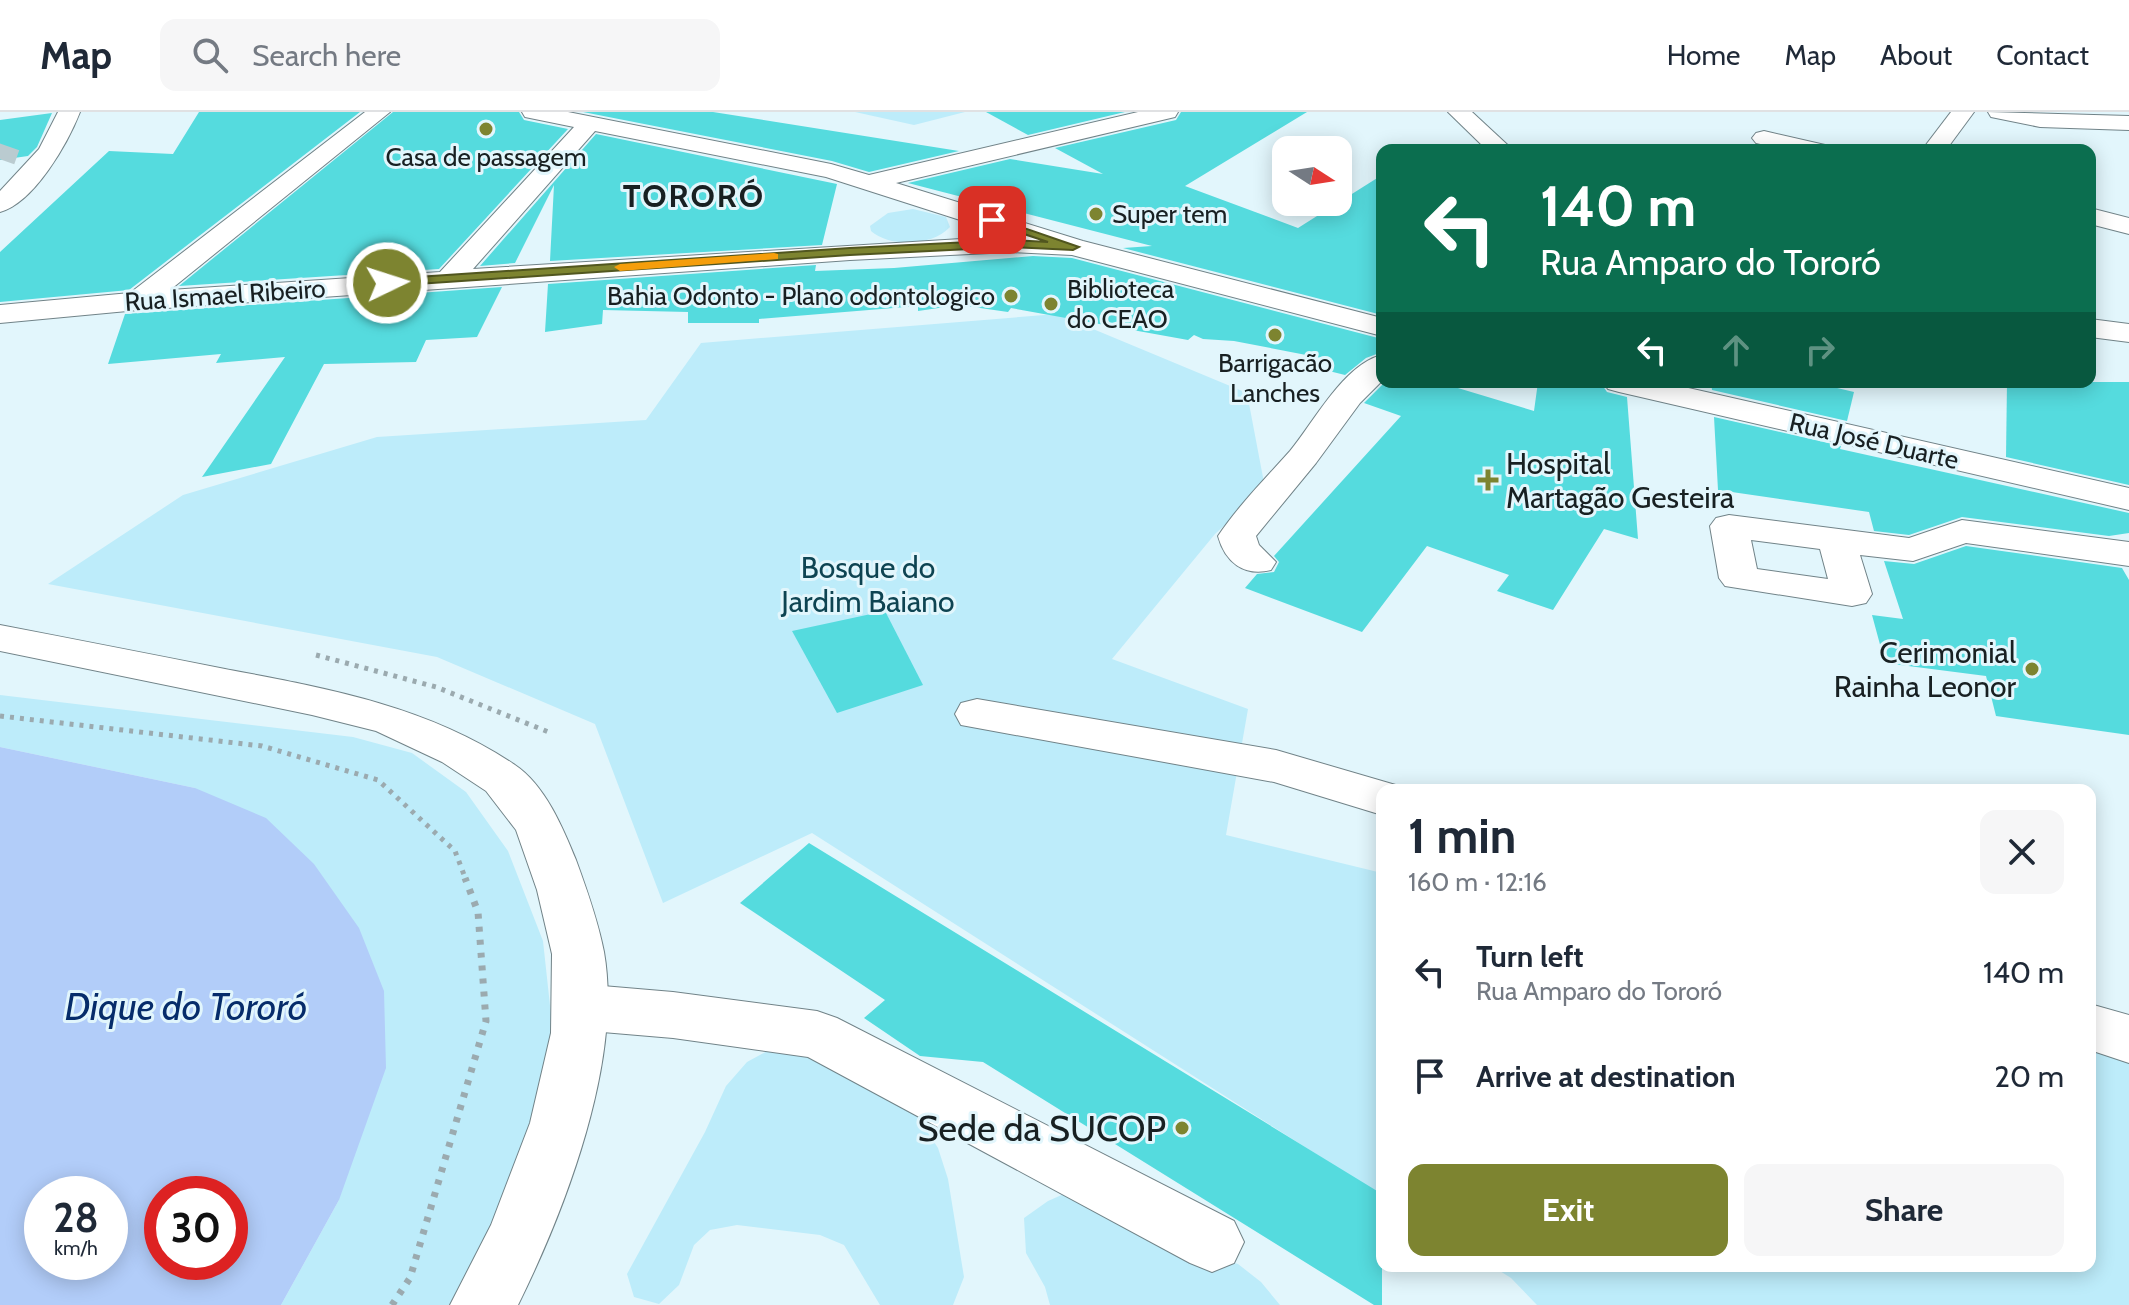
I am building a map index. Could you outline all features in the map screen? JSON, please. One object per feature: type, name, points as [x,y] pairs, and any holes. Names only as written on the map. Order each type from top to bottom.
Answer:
[{"type":"street","points":[[0,204],[32,175],[62,129],[69,112]]},
{"type":"street","points":[[138,301],[379,112]]},
{"type":"street","points":[[533,112],[831,171],[863,216]]},
{"type":"street","points":[[863,216],[1167,112]]},
{"type":"street","points":[[1459,112],[1494,144]]},
{"type":"street","points":[[1939,144],[1963,112]]},
{"type":"street","points":[[1999,112],[2040,120],[2129,123]]},
{"type":"street","points":[[450,278],[589,124]]},
{"type":"street","points":[[1764,138],[1790,144]]},
{"type":"street","points":[[863,216],[930,201],[1073,247],[1376,325]]},
{"type":"street","points":[[937,247],[964,230],[967,220],[964,211]]},
{"type":"street","name":"Rua Ismael Ribeiro","points":[[0,314],[450,278],[863,216],[937,247],[1010,244],[1073,247]]},
{"type":"street","points":[[2096,218],[2129,226]]},
{"type":"street","points":[[2096,329],[2129,333]]},
{"type":"street","points":[[1257,562],[1241,550],[1237,536],[1304,456],[1348,396],[1376,370]]},
{"type":"street","name":"Rua José Duarte","points":[[1645,388],[2129,499]]},
{"type":"street","points":[[1837,540],[1913,550],[1962,531],[2129,554]]},
{"type":"street","points":[[0,638],[312,700],[390,720],[458,751],[502,779],[538,824],[562,890],[578,954],[579,1033],[559,1123],[517,1240],[483,1305]]},
{"type":"street","points":[[977,714],[1276,766],[1376,796]]},
{"type":"street","points":[[579,1007],[673,1015],[817,1035],[1212,1242]]},
{"type":"street","points":[[2096,1029],[2129,1039]]},
{"type":"path","points":[[0,716],[262,746],[378,780],[455,851],[478,912],[486,1021],[410,1278],[392,1305]]},
{"type":"green space","points":[[855,112],[965,112],[914,125]]},
{"type":"green space","points":[[913,209],[946,217],[950,227],[933,238],[911,242],[889,240],[871,231],[870,226],[888,213]]},
{"type":"green space","name":"Bosque do Jardim Baiano","points":[[1057,314],[1247,393],[1265,488],[1215,534],[1112,659],[1248,709],[1226,835],[1376,872],[1376,1192],[812,833],[663,903],[595,724],[437,657],[48,584],[183,495],[377,437],[646,420],[701,343]]},
{"type":"green space","points":[[0,695],[353,737],[412,753],[466,792],[508,851],[543,941],[553,1033],[533,1135],[482,1305],[281,1305],[339,1200],[195,788],[0,747]]},
{"type":"green space","points":[[771,1049],[811,1050],[917,1116],[938,1148],[948,1179],[964,1277],[953,1305],[880,1305],[844,1245],[820,1235],[737,1225],[710,1230],[694,1245],[679,1285],[659,1304],[634,1297],[627,1274],[705,1132],[726,1086],[747,1062]]},
{"type":"green space","points":[[2096,1051],[2129,1059],[2129,1305],[1537,1305],[1502,1272],[2096,1272]]},
{"type":"green space","points":[[1073,1190],[1184,1247],[1238,1264],[1261,1282],[1280,1305],[1050,1305],[1045,1287],[1026,1253],[1024,1218],[1048,1201]]},
{"type":"water","name":"Dique do Tororó","points":[[0,747],[195,788],[266,818],[314,864],[359,928],[384,991],[386,1068],[339,1200],[281,1305],[0,1305]]},
{"type":"building","points":[[199,112],[360,112],[129,290],[0,302],[0,252],[109,151],[173,154]]},
{"type":"building","points":[[393,112],[519,112],[524,120],[568,129],[439,269],[179,286]]},
{"type":"building","points":[[583,112],[713,112],[959,151],[869,172],[832,161]]},
{"type":"building","points":[[986,112],[1125,112],[1028,135]]},
{"type":"building","points":[[1181,112],[1307,112],[1185,186],[1298,228],[1317,216],[1352,216],[1352,194],[1376,179],[1376,313],[1123,248],[1152,246],[908,183],[1010,159],[1103,174],[1055,148],[1176,120]]},
{"type":"building","points":[[52,113],[37,147],[28,156],[0,160],[0,120]]},
{"type":"building","points":[[596,134],[837,184],[822,245],[550,261],[554,185],[515,263],[480,266]]},
{"type":"building","points":[[1033,256],[1072,258],[1376,337],[1376,354],[1366,358],[1345,375],[1325,370],[1332,360],[1234,341],[1203,339],[1194,335],[1188,340],[1011,308],[1008,312],[959,305],[918,311],[918,306],[759,319],[759,323],[688,323],[688,312],[603,310],[602,324],[545,332],[548,284],[816,265],[815,271],[894,268]]},
{"type":"building","points":[[502,287],[477,337],[426,340],[416,362],[324,364],[271,464],[202,477],[285,357],[216,363],[221,354],[108,364],[125,314]]},
{"type":"building","points":[[2096,382],[2129,382],[2129,485],[2006,457],[2007,388],[2096,388]]},
{"type":"building","name":"Hospital Martagão Gesteira","points":[[1379,388],[1458,388],[1534,411],[1537,388],[1604,388],[1607,392],[1627,397],[1638,539],[1604,529],[1553,610],[1497,591],[1509,575],[1427,546],[1362,632],[1245,588],[1257,574],[1274,572],[1279,562],[1274,556],[1401,416],[1364,403]]},
{"type":"building","points":[[1837,388],[1854,392],[1847,421],[1712,390]]},
{"type":"building","points":[[1714,417],[1841,446],[1840,449],[2129,513],[2129,533],[2109,536],[1962,517],[1909,535],[1874,531],[1869,512],[1718,490]]},
{"type":"building","name":"Cerimonial Rainha Leonor","points":[[1966,546],[2122,568],[2129,580],[2129,735],[1996,716],[1986,676],[1885,663],[1872,615],[1903,619],[1884,561],[1914,564]]},
{"type":"building","points":[[885,611],[923,685],[837,713],[792,631]]},
{"type":"building","name":"Sede da SUCOP","points":[[809,843],[1376,1190],[1376,1272],[1382,1272],[1382,1305],[1374,1305],[983,1062],[920,1056],[864,1018],[885,1000],[740,903]]},
{"type":"tunnel","points":[[2,160],[7,146]]},
{"type":"slow traffic","points":[[620,267],[774,257]]},
{"type":"place","name":"Casa de passagem","points":[[486,129]]},
{"type":"place","name":"Super tem","points":[[1096,214]]},
{"type":"place","name":"Bahia Odonto - Plano odontologico","points":[[1011,296]]},
{"type":"place","name":"Biblioteca do CEAO","points":[[1051,304]]},
{"type":"place","name":"Barrigacão Lanches","points":[[1275,335]]},
{"type":"place","name":"Hospital Martagão Gesteira","points":[[1488,480]]},
{"type":"place","name":"Cerimonial Rainha Leonor","points":[[2032,669]]},
{"type":"place","name":"Sede da SUCOP","points":[[1182,1128]]},
{"type":"district","name":"TORORÓ","points":[[694,195]]},
{"type":"route","points":[[387,283],[850,252],[1010,244],[1073,247],[992,220]]}]
